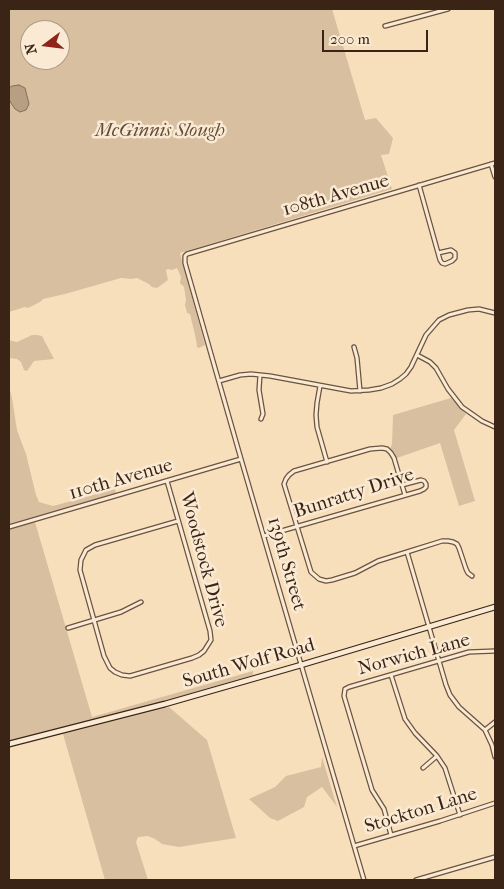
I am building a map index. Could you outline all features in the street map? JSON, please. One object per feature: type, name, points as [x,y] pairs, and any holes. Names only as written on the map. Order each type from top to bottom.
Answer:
[{"type":"main road","name":"South Wolf Road","points":[[9,744],[113,718],[301,665],[495,607]]},
{"type":"street","points":[[385,26],[448,9]]},
{"type":"street","points":[[493,164],[495,177]]},
{"type":"street","name":"108th Avenue","points":[[185,256],[493,164]]},
{"type":"street","points":[[419,186],[438,253],[440,260],[443,264],[448,264],[455,258],[455,253],[451,250],[438,253]]},
{"type":"street","name":"139th Street","points":[[185,256],[185,263],[241,459],[364,880]]},
{"type":"street","points":[[219,381],[240,375],[260,375],[351,391],[381,388],[400,380],[411,367],[426,335],[439,320],[468,310],[479,309],[495,313]]},
{"type":"street","points":[[354,347],[360,391]]},
{"type":"street","points":[[417,355],[430,362],[436,368],[448,389],[462,407],[482,421],[495,427]]},
{"type":"street","points":[[260,375],[259,390],[263,414],[260,419]]},
{"type":"street","points":[[320,386],[316,415],[317,427],[327,462]]},
{"type":"street","points":[[405,495],[394,458],[387,449],[377,448],[294,471],[286,478],[284,484],[296,527],[309,569],[315,577],[326,581],[355,574],[378,561],[442,541],[453,542],[459,548],[466,569],[472,576]]},
{"type":"street","name":"110th Avenue","points":[[9,527],[241,459]]},
{"type":"street","name":"Bunratty Drive","points":[[264,536],[405,495],[426,487],[424,481],[421,480],[402,485]]},
{"type":"street","name":"Woodstock Drive","points":[[95,620],[107,662],[110,668],[122,675],[130,676],[192,658],[199,655],[208,645],[210,631],[168,481]]},
{"type":"street","points":[[95,620],[80,570],[81,560],[86,550],[95,545],[178,521]]},
{"type":"street","points":[[407,552],[450,695],[459,707],[485,730],[495,757]]},
{"type":"street","points":[[68,628],[121,612],[141,602]]},
{"type":"street","name":"Norwich Lane","points":[[391,835],[384,809],[372,790],[344,696],[345,689],[469,652],[495,651]]},
{"type":"street","points":[[391,675],[405,719],[415,733],[437,756],[448,774],[460,815]]},
{"type":"street","points":[[485,730],[495,722]]},
{"type":"street","points":[[423,768],[437,756]]},
{"type":"street","name":"Stockton Lane","points":[[354,846],[495,803]]},
{"type":"street","points":[[416,880],[495,857]]},
{"type":"green space","name":"McGinnis Slough","points":[[9,9],[332,9],[365,120],[376,118],[393,138],[389,154],[381,155],[392,189],[180,253],[205,345],[199,348],[197,347],[190,314],[187,313],[184,287],[180,283],[181,277],[177,268],[166,270],[168,280],[157,288],[137,278],[121,278],[43,299],[28,308],[25,307],[9,312]]},
{"type":"green space","points":[[32,335],[42,336],[54,359],[34,361],[27,371],[24,370],[21,362],[17,359],[9,358],[9,340],[17,342]]},
{"type":"green space","points":[[9,386],[17,430],[26,454],[39,502],[53,506],[115,489],[116,493],[9,524]]},
{"type":"green space","points":[[451,398],[466,414],[454,430],[475,501],[459,506],[440,443],[397,458],[390,449],[392,444],[393,415]]},
{"type":"green space","points":[[35,522],[92,717],[253,671],[253,675],[120,714],[9,742],[9,529]]},
{"type":"green space","points":[[169,707],[207,740],[236,838],[179,847],[162,844],[148,836],[138,837],[136,842],[148,880],[105,880],[63,734]]},
{"type":"green space","points":[[322,757],[337,807],[322,787],[307,797],[304,807],[278,821],[270,818],[249,799],[275,787],[286,776],[321,767]]},
{"type":"shaded area","points":[[19,85],[25,88],[29,104],[26,110],[20,112],[15,109],[9,100],[9,88]]}]
